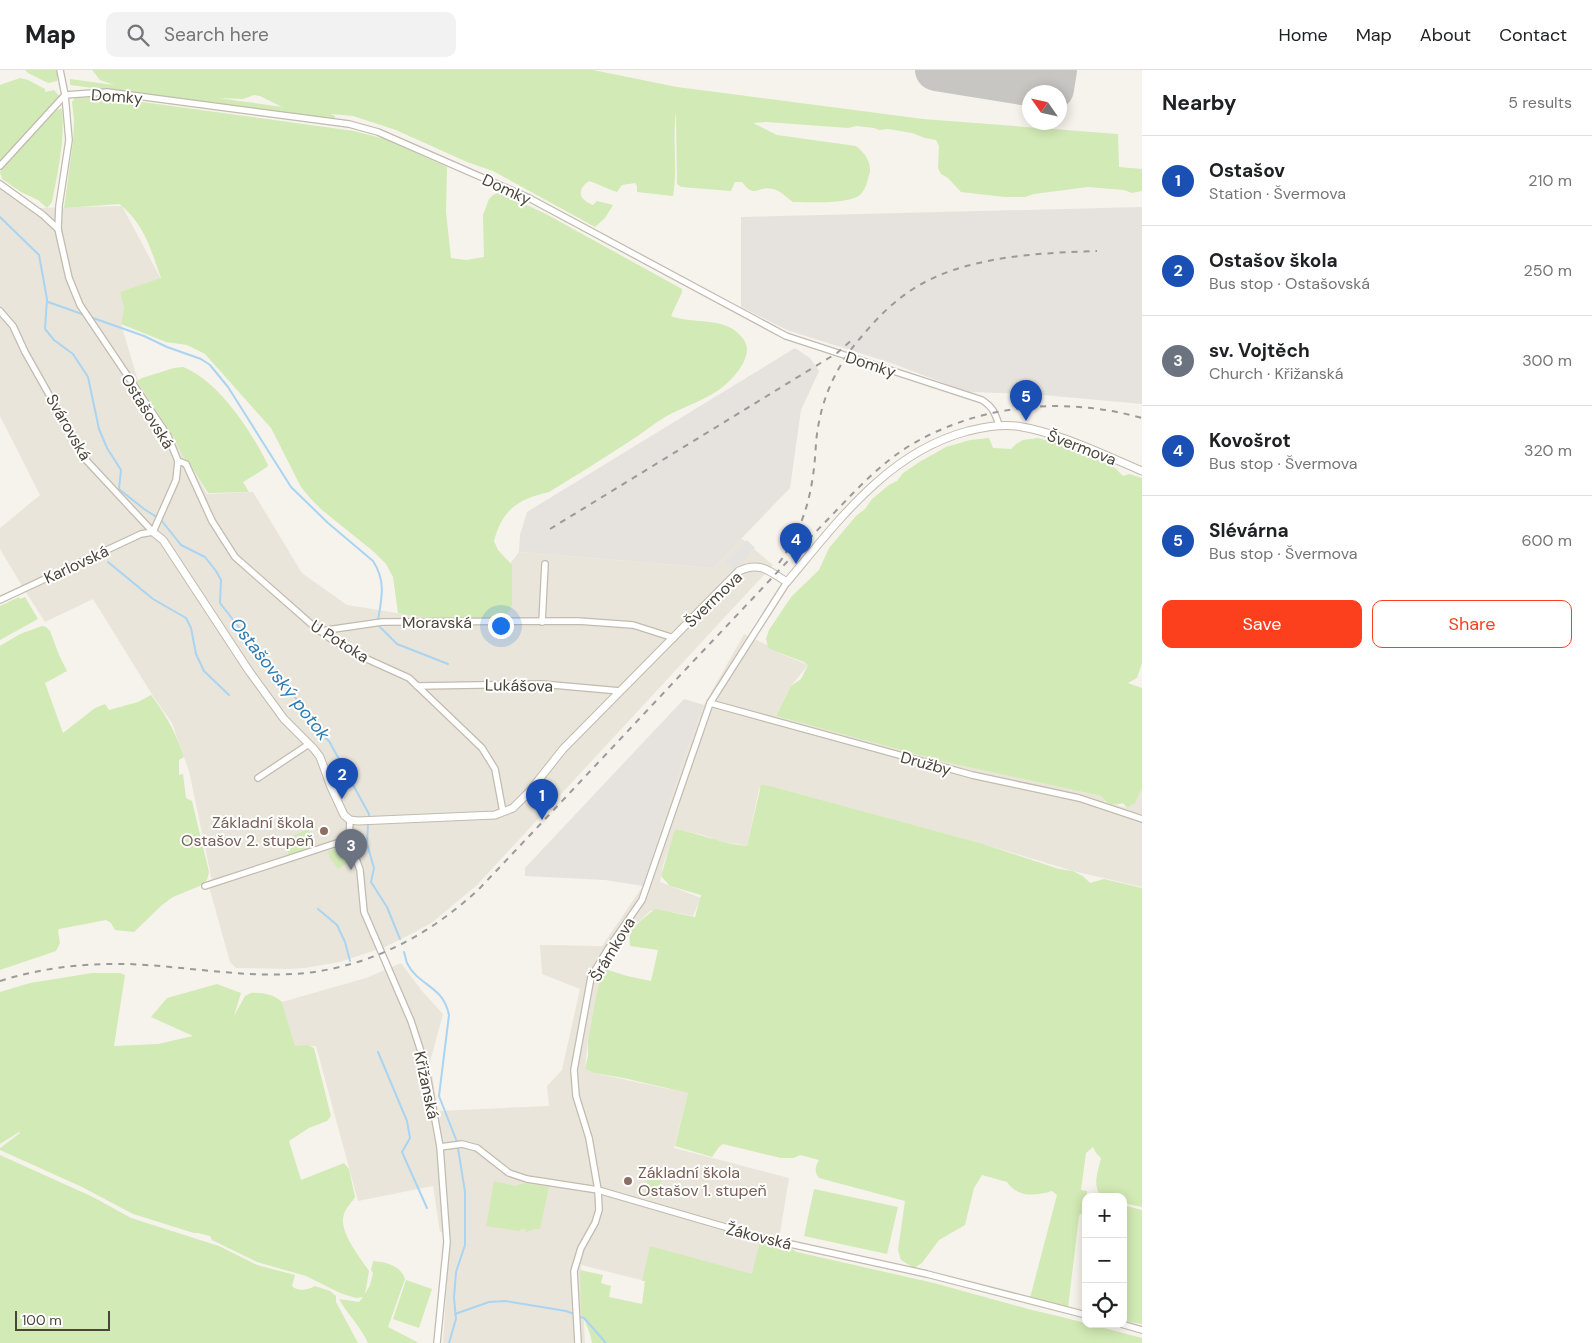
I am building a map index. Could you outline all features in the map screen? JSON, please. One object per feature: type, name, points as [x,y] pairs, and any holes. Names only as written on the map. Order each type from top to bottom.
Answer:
[{"type":"street","name":"Ostašovská","points":[[60,70],[65,95],[69,140],[59,206],[58,229],[69,278],[80,305],[168,436],[178,461],[176,480],[153,532]]},
{"type":"street","name":"Domky","points":[[65,95],[107,92],[349,124],[378,132],[529,198],[786,336],[982,400],[994,409],[999,425]]},
{"type":"street","points":[[0,166],[65,95]]},
{"type":"street","points":[[0,184],[43,215],[58,229]]},
{"type":"street","name":"Svárovská","points":[[0,311],[13,326],[86,460],[153,532]]},
{"type":"street","name":"Švermova","points":[[350,820],[470,817],[495,815],[513,808],[563,749],[738,571],[750,566],[765,568],[787,582],[855,503],[893,468],[930,445],[962,433],[999,425],[1016,426],[1047,433],[1142,471]]},
{"type":"street","name":"U Potoka","points":[[178,461],[186,464],[212,521],[235,557],[320,631],[356,654],[408,678],[482,748],[495,769],[503,812]]},
{"type":"street","points":[[153,532],[163,540],[254,679],[284,719],[309,744],[323,763],[331,787],[344,815],[350,820]]},
{"type":"street","name":"Karlovská","points":[[0,600],[141,534],[153,532]]},
{"type":"street","points":[[542,622],[545,564]]},
{"type":"street","name":"Šrámkova","points":[[578,1343],[574,1272],[581,1248],[594,1224],[598,1210],[598,1190],[589,1138],[576,1096],[574,1070],[591,977],[642,900],[710,703],[787,582]]},
{"type":"street","name":"Moravská","points":[[320,631],[382,622],[599,622],[633,626],[674,638]]},
{"type":"street","name":"Lukášova","points":[[417,686],[542,684],[620,691]]},
{"type":"street","name":"Družby","points":[[710,703],[972,775],[1079,798],[1142,819]]},
{"type":"street","points":[[258,778],[309,744]]},
{"type":"street","name":"Křižanská","points":[[350,820],[349,839],[360,870],[364,912],[405,1004],[425,1064],[440,1146],[446,1242],[437,1343]]},
{"type":"street","points":[[205,886],[349,839]]},
{"type":"street","name":"Žákovská","points":[[440,1146],[462,1144],[477,1148],[509,1174],[527,1179],[598,1190],[763,1238],[927,1274],[1082,1314]]},
{"type":"street","points":[[1127,1326],[1142,1330]]},
{"type":"shaded area","points":[[0,181],[39,208],[122,206],[161,279],[120,292],[124,308],[121,324],[139,384],[207,494],[253,492],[302,573],[347,605],[403,614],[508,566],[519,552],[713,568],[741,538],[773,565],[477,885],[434,921],[385,947],[340,962],[290,969],[236,968],[230,962],[208,883],[212,881],[189,771],[172,723],[153,696],[93,599],[45,622],[0,549],[0,528],[40,495],[0,416]]},
{"type":"shaded area","points":[[1142,207],[1142,404],[1032,394],[967,392],[894,364],[787,330],[741,307],[741,217]]},
{"type":"shaded area","points":[[795,348],[810,358],[819,371],[801,410],[790,488],[713,568],[519,552],[520,535],[527,512]]},
{"type":"shaded area","points":[[747,540],[755,548],[734,570],[725,562]]},
{"type":"shaded area","points":[[744,634],[767,645],[772,650],[808,665],[791,686],[776,716],[945,762],[1101,796],[1105,802],[1127,808],[1135,803],[1142,787],[1142,887],[1073,871],[980,843],[770,786],[759,789],[747,846],[676,829],[663,865],[660,882],[701,898],[693,916],[673,912],[650,911],[636,925],[605,969],[600,979],[588,1040],[585,1069],[594,1073],[688,1093],[674,1148],[789,1178],[778,1246],[760,1241],[753,1274],[645,1281],[581,1265],[585,1343],[443,1343],[450,1233],[440,1232],[433,1186],[358,1201],[316,1046],[295,1046],[282,1002],[366,978],[401,963],[422,991],[443,1014],[430,1062],[438,1111],[549,1106],[547,1086],[562,1070],[580,989],[542,974],[540,945],[602,946],[643,886],[684,757],[704,705]]},
{"type":"shaded area","points":[[684,699],[704,705],[684,757],[643,886],[605,880],[525,876],[525,868]]},
{"type":"green space","points":[[25,70],[56,70],[57,81],[48,83]]},
{"type":"green space","points":[[92,70],[593,70],[677,87],[923,119],[1022,127],[1022,130],[1066,130],[1118,134],[1119,167],[1142,169],[1142,191],[1132,193],[1124,190],[1088,187],[1034,194],[1025,197],[1005,197],[961,192],[948,178],[941,174],[938,168],[939,146],[936,140],[888,129],[879,130],[857,126],[848,128],[766,122],[753,123],[777,135],[856,146],[866,157],[870,168],[863,192],[856,198],[848,200],[793,202],[776,190],[767,188],[753,191],[742,182],[735,182],[731,191],[681,187],[677,184],[676,112],[673,196],[637,192],[635,183],[622,185],[617,192],[589,181],[582,188],[582,198],[593,205],[597,201],[613,205],[605,218],[595,227],[493,171],[467,162],[396,130],[353,116],[331,114],[335,116],[335,119],[70,85],[70,79],[114,85],[100,80]],"holes":[[[254,95],[282,107],[218,98],[243,99]]]},
{"type":"green space","points":[[20,78],[45,89],[45,92],[54,90],[60,97],[0,161],[0,85]]},
{"type":"green space","points":[[95,97],[354,131],[385,139],[447,167],[446,212],[451,258],[466,260],[484,257],[483,215],[489,199],[498,193],[510,197],[546,214],[682,289],[671,316],[729,327],[744,340],[747,346],[745,358],[734,376],[718,390],[704,399],[665,417],[549,492],[520,502],[507,514],[497,530],[494,541],[498,550],[512,565],[512,605],[503,617],[442,619],[398,613],[393,577],[386,564],[310,498],[301,487],[271,428],[205,354],[187,345],[166,342],[121,324],[124,308],[120,292],[161,278],[142,231],[137,222],[122,206],[119,204],[64,208],[73,142],[74,120],[72,102],[75,98]]},
{"type":"green space","points":[[62,109],[63,133],[60,156],[52,202],[47,208],[38,200],[21,192],[2,179],[0,172],[11,158]]},
{"type":"green space","points":[[183,367],[209,383],[233,408],[253,437],[268,465],[243,482],[249,492],[208,493],[188,461],[183,457],[174,438],[137,381],[174,368]]},
{"type":"green space","points":[[989,438],[993,448],[1011,449],[1023,440],[1038,438],[1066,446],[1114,467],[1123,476],[1129,474],[1142,478],[1142,663],[1137,678],[1128,683],[1142,688],[1142,788],[1135,803],[1127,808],[1123,803],[1108,803],[1101,796],[945,762],[776,716],[791,686],[801,679],[808,665],[772,650],[768,647],[766,639],[769,630],[792,596],[819,570],[829,548],[856,516],[865,509],[872,499],[897,481],[903,473],[946,447],[970,440]]},
{"type":"green space","points":[[19,597],[20,599],[25,597],[38,619],[0,640],[0,606]]},
{"type":"green space","points":[[42,626],[50,631],[67,671],[45,683],[63,733],[95,708],[105,704],[109,710],[138,702],[151,695],[161,709],[174,732],[184,757],[179,760],[179,775],[183,774],[186,798],[192,801],[209,872],[207,880],[202,885],[173,897],[134,932],[115,930],[111,923],[106,920],[59,929],[60,943],[56,951],[0,970],[0,646],[20,634]]},
{"type":"green space","points":[[761,785],[980,843],[1059,869],[1073,871],[1090,883],[1104,879],[1142,888],[1142,1207],[1127,1204],[1127,1193],[1099,1193],[1096,1183],[1101,1158],[1093,1147],[1086,1153],[1081,1190],[1087,1191],[1087,1193],[1082,1193],[1082,1212],[1079,1216],[1068,1308],[1030,1298],[1057,1195],[1052,1191],[1033,1195],[1022,1193],[1016,1191],[1007,1182],[982,1175],[974,1188],[965,1225],[939,1240],[922,1263],[914,1268],[901,1260],[898,1250],[905,1201],[819,1178],[816,1169],[819,1160],[800,1155],[794,1158],[781,1158],[723,1144],[712,1157],[675,1146],[688,1093],[594,1073],[585,1069],[596,997],[600,979],[605,969],[651,981],[658,950],[630,946],[631,931],[656,909],[695,917],[701,895],[670,886],[661,876],[676,829],[747,846]]},
{"type":"green space","points":[[308,829],[315,845],[289,856],[283,840]]},
{"type":"green space","points":[[347,846],[353,860],[338,869],[330,858],[328,851]]},
{"type":"green space","points":[[92,973],[120,973],[125,975],[114,1046],[158,1044],[193,1036],[151,1017],[167,998],[217,984],[241,993],[234,1016],[245,996],[251,993],[268,995],[282,1002],[295,1046],[307,1045],[314,1048],[331,1116],[327,1121],[309,1128],[289,1141],[301,1180],[344,1163],[349,1169],[355,1197],[344,1214],[344,1229],[351,1244],[369,1271],[365,1294],[373,1273],[371,1270],[373,1261],[383,1262],[397,1268],[405,1279],[388,1327],[419,1343],[368,1343],[339,1299],[359,1302],[363,1297],[356,1298],[340,1293],[306,1276],[257,1262],[212,1240],[210,1236],[194,1233],[133,1214],[82,1187],[0,1150],[0,1148],[20,1133],[0,1144],[0,992],[30,983]]},
{"type":"green space","points":[[0,1155],[93,1197],[131,1218],[219,1246],[257,1265],[295,1275],[292,1286],[297,1289],[315,1286],[330,1291],[336,1296],[336,1302],[358,1343],[0,1343]]},
{"type":"green space","points":[[650,1170],[663,1174],[656,1199],[643,1195]]},
{"type":"green space","points":[[494,1181],[515,1186],[524,1183],[549,1187],[540,1229],[526,1232],[525,1229],[520,1231],[486,1226]]},
{"type":"green space","points":[[814,1189],[898,1207],[887,1254],[804,1236]]},
{"type":"green space","points":[[1127,1206],[1142,1210],[1142,1324],[1127,1322]]},
{"type":"green space","points":[[760,1241],[797,1252],[934,1283],[1082,1322],[1082,1328],[1104,1328],[1142,1338],[1142,1343],[592,1343],[581,1312],[580,1270],[603,1275],[601,1283],[611,1286],[609,1297],[642,1304],[645,1281],[642,1281],[650,1246],[752,1274]]},
{"type":"green space","points":[[406,1280],[432,1289],[419,1328],[393,1319]]},
{"type":"waterway","name":"Ostašovský potok","points":[[0,217],[39,255],[47,299],[45,329],[54,340],[73,354],[88,377],[99,429],[107,448],[121,470],[119,489],[155,516]]},
{"type":"waterway","points":[[47,301],[82,314]]},
{"type":"waterway","points":[[93,318],[144,336],[167,347],[201,359],[210,365],[228,387],[291,487],[328,523],[373,561],[380,575],[382,589],[378,620]]},
{"type":"waterway","name":"Ostašovský potok","points":[[162,521],[181,545],[205,557],[216,571],[221,580],[220,603],[286,682],[312,725],[329,741],[369,814],[369,818]]},
{"type":"waterway","points":[[108,562],[153,599],[186,618],[191,628],[196,654],[204,671],[229,695]]},
{"type":"waterway","points":[[380,627],[397,644],[448,664]]},
{"type":"waterway","name":"Ostašovský potok","points":[[368,823],[367,844],[374,868],[371,882],[387,907],[400,939]]},
{"type":"waterway","points":[[318,909],[337,925],[345,942],[350,961]]},
{"type":"waterway","name":"Ostašovský potok","points":[[404,952],[407,963],[412,971],[436,991],[446,1005],[449,1015],[439,1096],[457,1142]]},
{"type":"waterway","points":[[378,1052],[407,1121],[410,1138],[402,1152],[427,1208]]},
{"type":"waterway","name":"Ostašovský potok","points":[[449,1343],[456,1319],[454,1298],[456,1272],[465,1245],[465,1192],[458,1148]]},
{"type":"waterway","points":[[455,1314],[489,1302],[505,1301],[574,1314]]},
{"type":"waterway","points":[[581,1317],[606,1343]]},
{"type":"runway","points":[[936,70],[1053,89],[1056,70]]},
{"type":"railway","points":[[779,563],[797,532],[809,498],[819,422],[825,398],[848,354],[880,316],[913,289],[955,269],[1002,258],[1097,251]]},
{"type":"railway","points":[[550,529],[837,353],[854,338]]},
{"type":"railway","points":[[0,981],[47,970],[111,964],[149,965],[261,974],[306,973],[355,963],[400,945],[442,920],[480,888],[841,506],[898,453],[936,432],[964,421],[993,413],[1023,408],[1052,406],[1083,407],[1142,418]]},
{"type":"place","name":"Slévárna","points":[[1026,421]]},
{"type":"place","name":"Kovošrot","points":[[796,564]]},
{"type":"place","name":"Ostašov škola","points":[[342,799]]},
{"type":"place","name":"Ostašov","points":[[542,820]]},
{"type":"place","name":"Základní škola Ostašov 2. stupeň","points":[[324,831]]},
{"type":"place","name":"sv. Vojtěch","points":[[351,870]]},
{"type":"place","name":"Základní škola Ostašov 1. stupeň","points":[[628,1181]]}]
